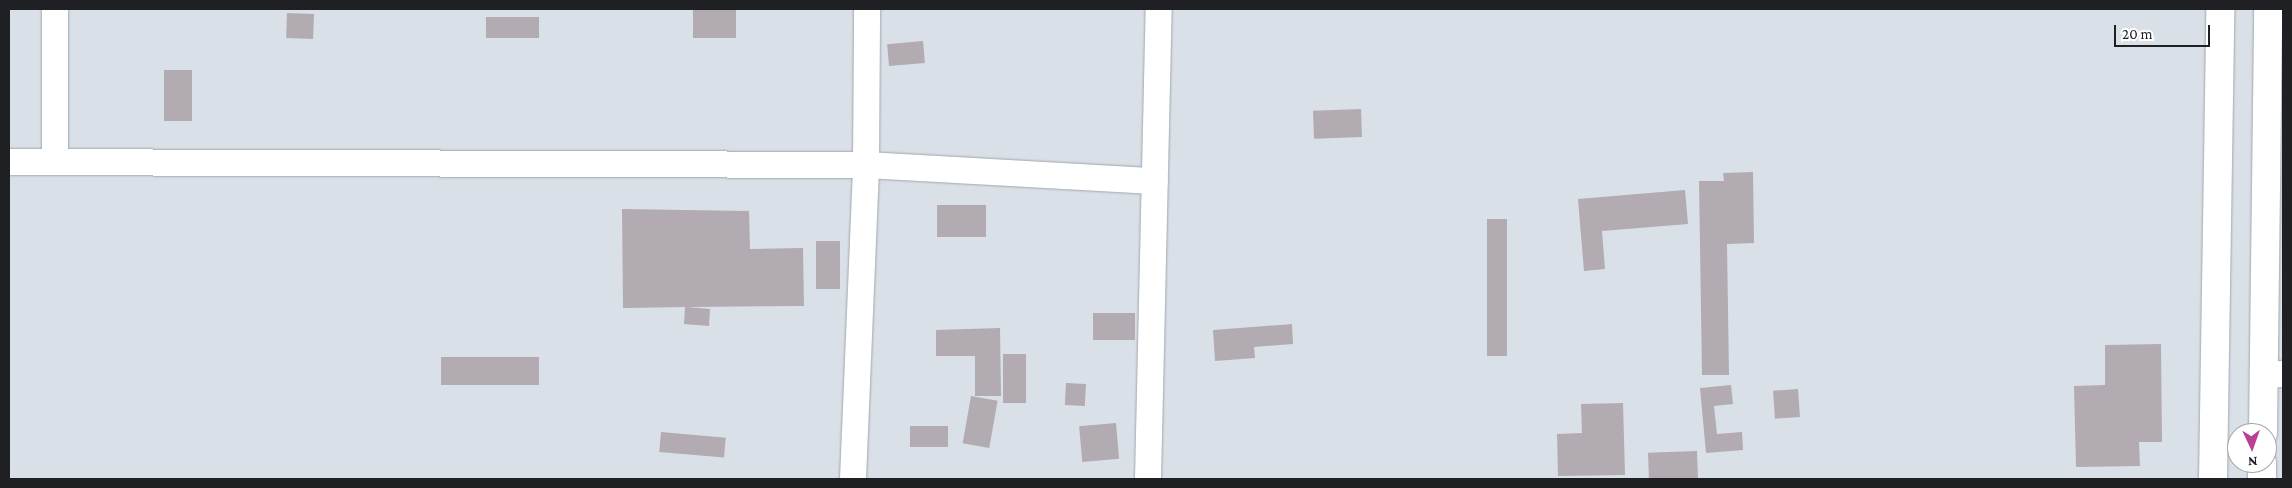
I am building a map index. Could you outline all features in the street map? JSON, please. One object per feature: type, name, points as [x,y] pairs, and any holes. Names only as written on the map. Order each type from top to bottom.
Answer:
[{"type":"main road","points":[[2213,479],[2220,9]]},
{"type":"main road","points":[[2265,423],[2274,375],[2268,9]]},
{"type":"street","points":[[54,9],[55,159]]},
{"type":"street","points":[[853,479],[866,165],[867,9]]},
{"type":"street","points":[[1148,479],[1159,9]]},
{"type":"street","points":[[9,162],[55,159],[866,165],[1155,181]]},
{"type":"building","points":[[693,9],[736,9],[736,38],[693,38]]},
{"type":"building","points":[[287,13],[314,14],[313,39],[286,38]]},
{"type":"building","points":[[486,17],[539,17],[539,38],[486,38]]},
{"type":"building","points":[[923,41],[925,63],[889,66],[887,44]]},
{"type":"building","points":[[164,70],[192,70],[192,121],[164,121]]},
{"type":"building","points":[[1361,109],[1362,137],[1314,139],[1313,111]]},
{"type":"building","points":[[1753,172],[1754,243],[1727,244],[1729,375],[1702,375],[1699,181],[1724,181],[1723,173]]},
{"type":"building","points":[[1685,190],[1688,224],[1602,231],[1605,269],[1584,271],[1578,199]]},
{"type":"building","points":[[937,205],[986,205],[986,237],[937,237]]},
{"type":"building","points":[[622,209],[749,211],[750,249],[803,248],[804,306],[687,307],[710,309],[709,326],[684,324],[685,307],[623,308]]},
{"type":"building","points":[[1487,219],[1507,219],[1507,356],[1487,356]]},
{"type":"building","points":[[816,241],[840,241],[840,289],[816,289]]},
{"type":"building","points":[[1093,313],[1135,313],[1135,340],[1093,340]]},
{"type":"building","points":[[1292,324],[1293,344],[1254,347],[1255,358],[1215,361],[1213,330]]},
{"type":"building","points":[[1000,328],[1001,396],[975,396],[975,356],[936,356],[936,330]]},
{"type":"building","points":[[2161,344],[2162,442],[2139,442],[2140,466],[2076,467],[2074,386],[2105,385],[2105,345]]},
{"type":"building","points":[[1003,354],[1026,354],[1026,403],[1003,403]]},
{"type":"building","points":[[441,357],[539,357],[539,385],[441,385]]},
{"type":"building","points":[[1066,383],[1086,384],[1085,406],[1065,405]]},
{"type":"building","points":[[1731,385],[1733,404],[1714,406],[1717,434],[1742,432],[1743,450],[1706,453],[1700,388]]},
{"type":"building","points":[[1798,389],[1800,417],[1775,419],[1773,391]]},
{"type":"building","points":[[971,396],[998,401],[989,448],[963,443]]},
{"type":"building","points":[[1623,403],[1625,475],[1558,476],[1557,434],[1582,433],[1581,404]]},
{"type":"building","points":[[1116,423],[1119,459],[1082,462],[1079,426]]},
{"type":"building","points":[[910,426],[948,426],[948,447],[910,447]]},
{"type":"building","points":[[661,432],[726,438],[724,458],[659,452]]},
{"type":"building","points":[[1697,451],[1698,479],[1649,479],[1648,453]]}]
